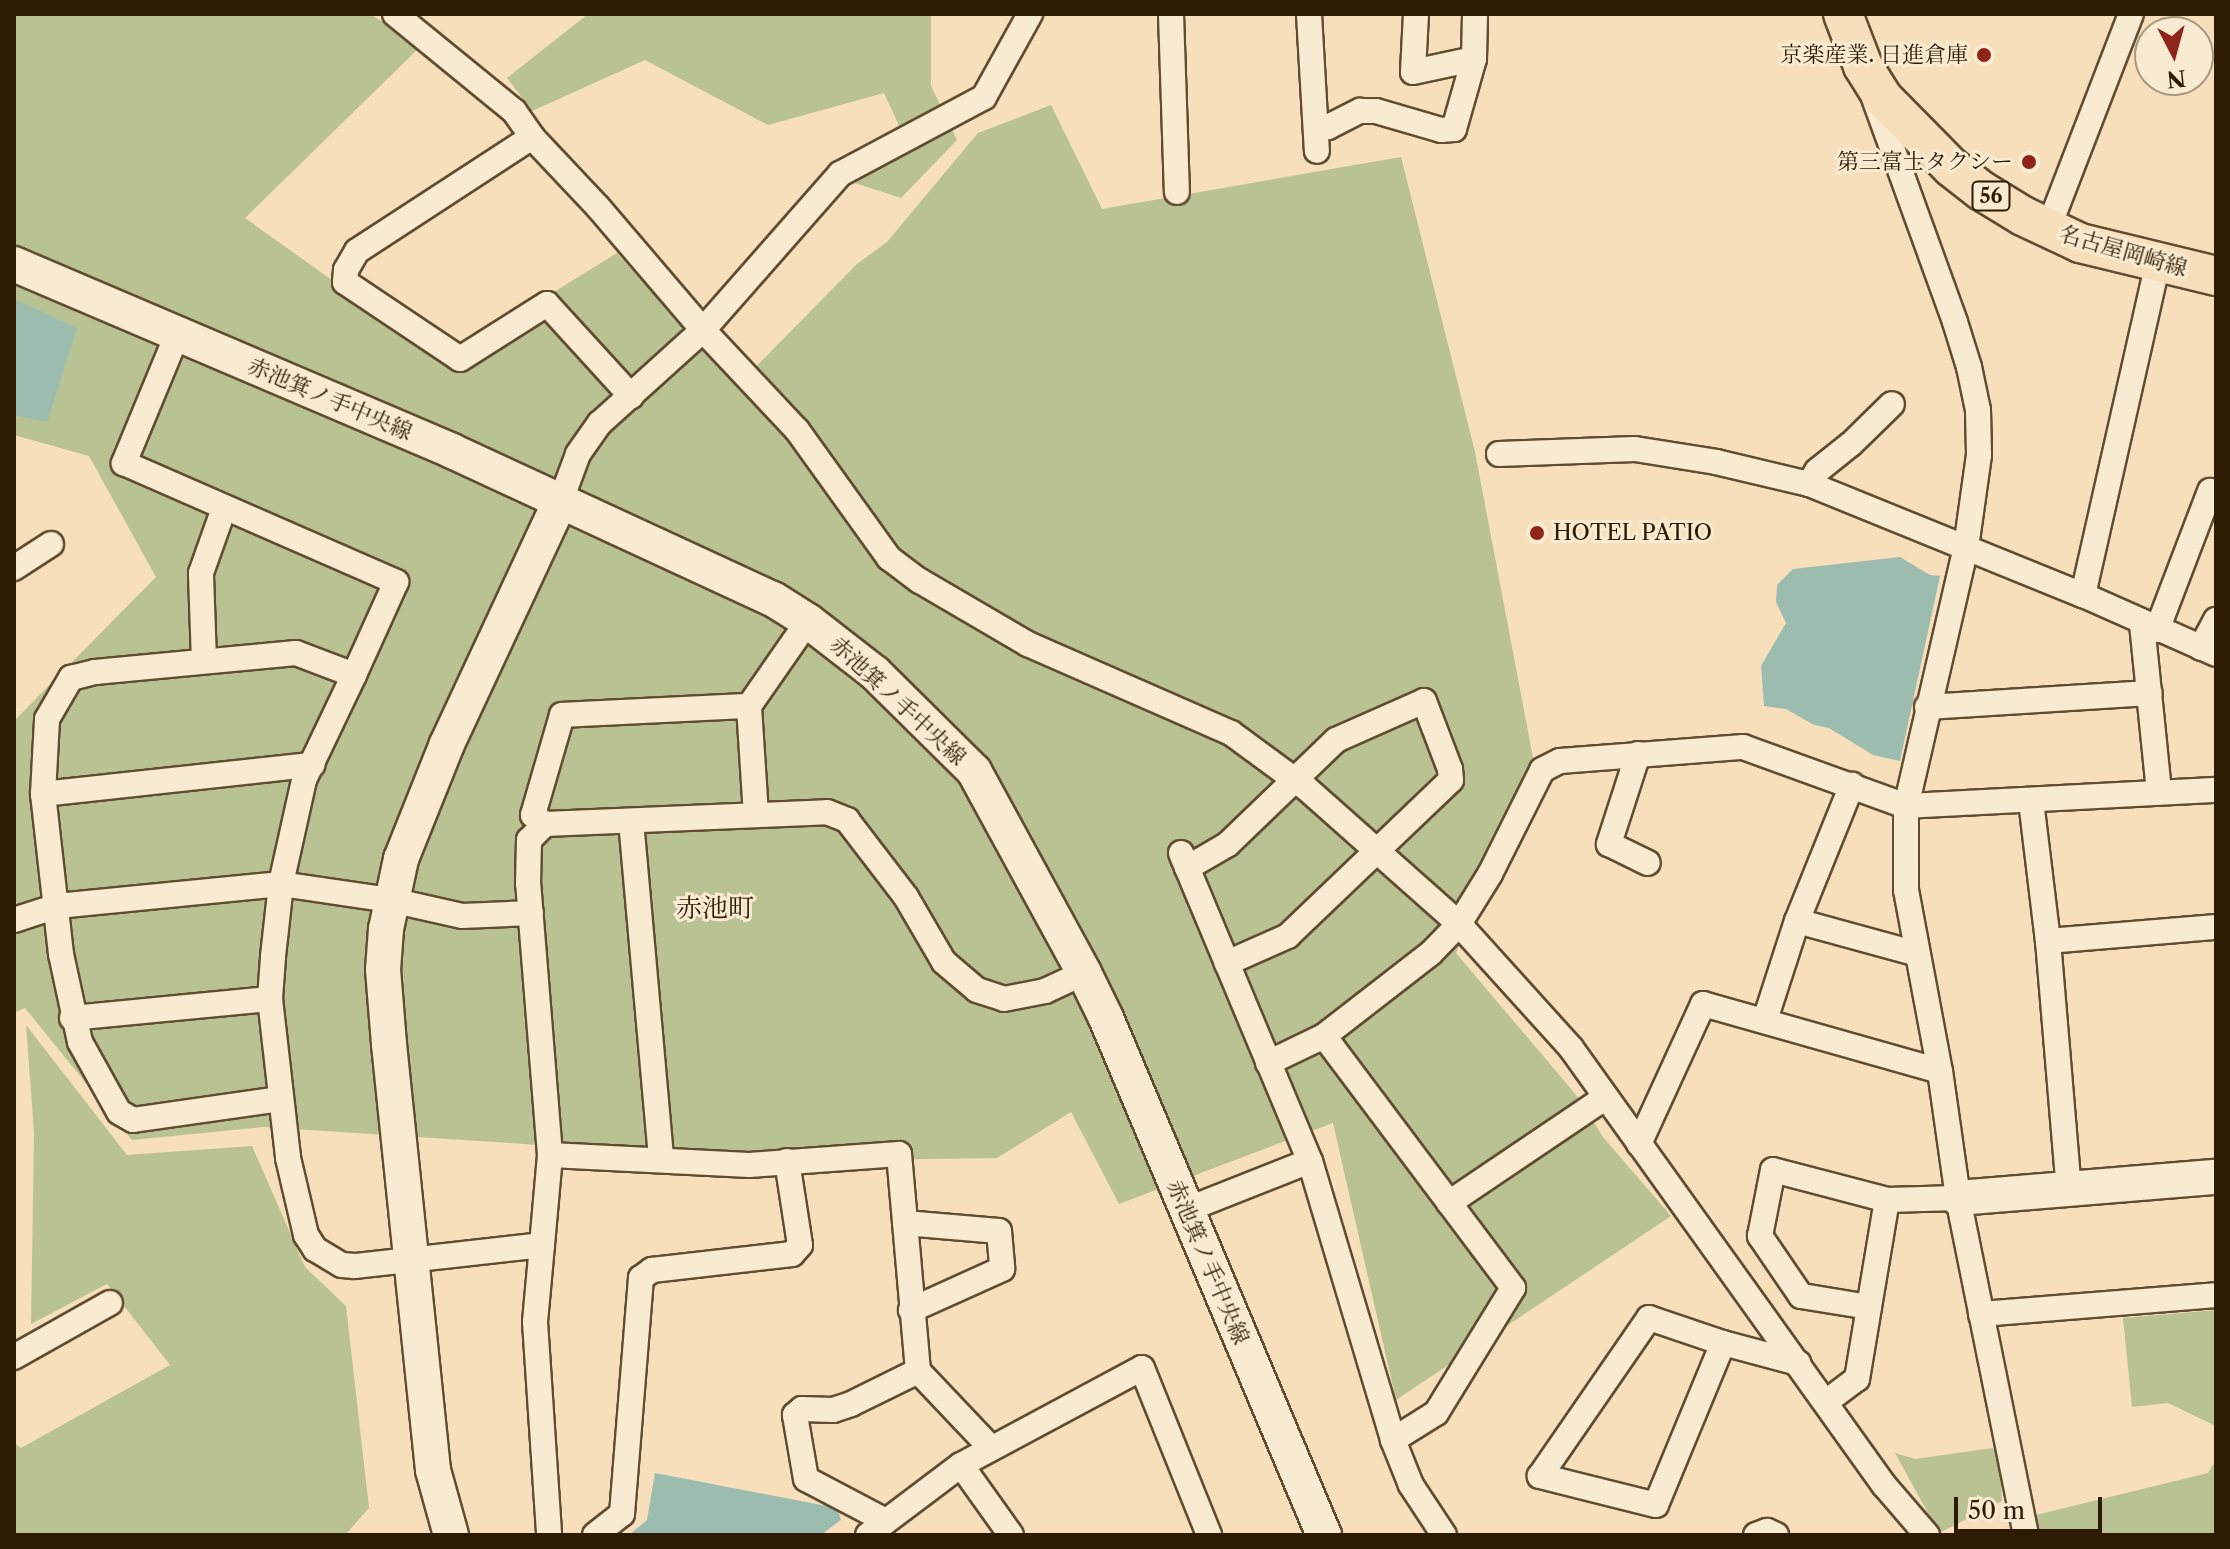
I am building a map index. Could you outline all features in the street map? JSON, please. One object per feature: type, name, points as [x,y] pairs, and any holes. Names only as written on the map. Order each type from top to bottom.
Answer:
[{"type":"main road","name":"名古屋岡崎線","points":[[1843,14],[1863,66],[1906,125],[1982,191],[2048,229],[2080,243],[2216,276]]},
{"type":"street","points":[[395,14],[421,21],[514,111],[532,137],[598,207],[703,330],[797,430],[889,558],[920,581],[1028,644],[1231,733],[1295,779],[1459,924],[1571,1048],[1884,1485],[1927,1535]]},
{"type":"street","points":[[451,1535],[433,1470],[383,970],[391,900],[401,859],[447,744],[561,500],[578,454],[600,423],[703,330],[840,174],[984,97],[1030,14]]},
{"type":"street","points":[[1171,14],[1177,192]]},
{"type":"street","points":[[1309,14],[1316,140],[1328,127],[1360,111],[1376,111],[1441,130],[1454,129],[1474,59],[1475,14]]},
{"type":"street","points":[[1416,14],[1413,72],[1474,59]]},
{"type":"street","points":[[2048,229],[2131,14]]},
{"type":"street","points":[[1863,66],[1969,367],[1980,435],[1966,547],[1906,806],[1906,890],[1940,1071],[1958,1198],[2026,1535]]},
{"type":"street","points":[[532,137],[357,251],[346,270],[345,282],[460,359],[547,304],[631,396]]},
{"type":"street","points":[[2083,595],[2158,263]]},
{"type":"street","name":"赤池箕ノ手中央線","points":[[14,264],[561,500],[773,599],[808,621],[875,673],[974,771],[1084,973],[1106,1018],[1324,1535]]},
{"type":"street","points":[[177,335],[124,463],[396,582],[304,780],[290,830],[281,884],[270,999],[288,1158],[306,1235],[315,1249],[342,1265],[542,1245]]},
{"type":"street","points":[[1809,484],[1817,471],[1892,404]]},
{"type":"street","points":[[1499,454],[1635,449],[1716,462],[1809,484],[2083,595],[2208,651],[2216,620]]},
{"type":"street","points":[[2159,792],[2150,693],[2149,627],[2210,491]]},
{"type":"street","points":[[204,661],[201,573],[224,508]]},
{"type":"street","points":[[14,568],[51,544]]},
{"type":"street","points":[[756,815],[749,706],[808,621]]},
{"type":"street","points":[[280,1099],[133,1120],[119,1112],[80,1042],[72,1018],[61,954],[43,794],[47,719],[71,678],[296,653],[354,675]]},
{"type":"street","points":[[1927,707],[2150,693]]},
{"type":"street","points":[[1227,963],[1288,936],[1451,780],[1450,769],[1424,701],[1336,740],[1228,844],[1184,860],[1268,1063],[1310,1161],[1393,1440],[1411,1485],[1444,1535]]},
{"type":"street","points":[[749,706],[562,715],[533,815],[545,824],[827,812],[847,820],[906,897],[944,962],[977,990],[1004,999],[1045,991],[1084,973]]},
{"type":"street","points":[[1268,1063],[1324,1036],[1431,953],[1459,924],[1490,874],[1542,770],[1560,761],[1743,747],[1906,806],[2216,790]]},
{"type":"street","points":[[1638,754],[1609,844],[1648,863]]},
{"type":"street","points":[[43,794],[312,765]]},
{"type":"street","points":[[1765,1020],[1797,921],[1852,785]]},
{"type":"street","points":[[2031,801],[2048,941],[2069,1190]]},
{"type":"street","points":[[631,821],[661,1159]]},
{"type":"street","points":[[545,824],[529,840],[531,913],[550,1155],[535,1322],[549,1535]]},
{"type":"street","points":[[14,920],[57,906],[281,884],[391,900],[462,916],[531,913]]},
{"type":"street","points":[[1797,921],[1918,954]]},
{"type":"street","points":[[2048,941],[2216,927]]},
{"type":"street","points":[[72,1018],[270,999]]},
{"type":"street","points":[[1639,1144],[1703,1004],[1940,1071]]},
{"type":"street","points":[[1324,1036],[1513,1292],[1436,1413],[1393,1440]]},
{"type":"street","points":[[1449,1203],[1606,1097]]},
{"type":"street","points":[[550,1155],[749,1165],[899,1154],[918,1371],[991,1448]]},
{"type":"street","points":[[595,1535],[622,1514],[641,1278],[652,1270],[792,1254],[800,1245],[787,1161]]},
{"type":"street","points":[[1186,1210],[1310,1161]]},
{"type":"street","points":[[1869,1307],[1801,1296],[1760,1236],[1773,1170],[1887,1200],[1958,1198],[2216,1177]]},
{"type":"street","points":[[1826,1402],[1857,1379],[1887,1200]]},
{"type":"street","points":[[905,1223],[999,1231],[1002,1269],[911,1310]]},
{"type":"street","points":[[1981,1314],[2216,1295]]},
{"type":"street","points":[[14,1357],[110,1303]]},
{"type":"street","points":[[1723,1343],[1656,1505],[1540,1476],[1649,1318],[1723,1343],[1798,1363]]},
{"type":"street","points":[[918,1371],[851,1404],[833,1410],[802,1409],[795,1415],[806,1479],[877,1528],[961,1465],[1142,1368],[1209,1535]]},
{"type":"street","points":[[961,1465],[1011,1535]]},
{"type":"street","points":[[1756,1535],[1767,1531],[1776,1535]]},
{"type":"green space","points":[[14,14],[370,14],[421,46],[245,218],[336,283],[452,355],[617,253],[737,386],[857,264],[887,242],[978,133],[1051,105],[1102,209],[1401,157],[1475,452],[1534,763],[1456,953],[1577,1096],[1603,1137],[1671,1216],[1396,1400],[1333,1123],[1119,1204],[1071,1112],[997,1158],[787,1161],[263,1127],[132,1140],[25,1008],[14,1013],[14,721],[156,577],[89,456],[14,435]]},
{"type":"green space","points":[[588,14],[931,14],[931,86],[957,140],[901,198],[855,183],[907,143],[884,93],[768,125],[645,60],[532,111],[507,78]]},
{"type":"green space","points":[[26,1025],[127,1155],[252,1146],[305,1267],[346,1306],[369,1508],[345,1535],[14,1535],[14,1443],[21,1448],[170,1365],[107,1284],[31,1324],[34,1132]]},
{"type":"green space","points":[[2216,1310],[2216,1426],[2168,1403],[2132,1407],[2123,1318]]},
{"type":"green space","points":[[1993,1448],[2000,1459],[2002,1501],[1939,1533],[1895,1453],[1915,1459]]},
{"type":"green space","points":[[2216,1460],[2216,1535],[2034,1535],[2031,1518],[2036,1515],[2208,1473]]},
{"type":"shaded area","points":[[14,299],[77,328],[47,422],[14,415]]},
{"type":"shaded area","points":[[1900,557],[1930,575],[1940,576],[1900,761],[1873,755],[1829,728],[1814,725],[1786,709],[1764,706],[1761,666],[1786,623],[1776,602],[1777,585],[1793,569]]},
{"type":"shaded area","points":[[655,1473],[837,1508],[841,1520],[821,1535],[629,1535],[647,1520]]},
{"type":"place","name":"京楽産業. 日進倉庫","points":[[1984,55]]},
{"type":"place","name":"第三富士タクシー","points":[[2029,162]]},
{"type":"place","name":"HOTEL PATIO","points":[[1537,533]]},
{"type":"district","name":"赤池町","points":[[715,909]]}]
